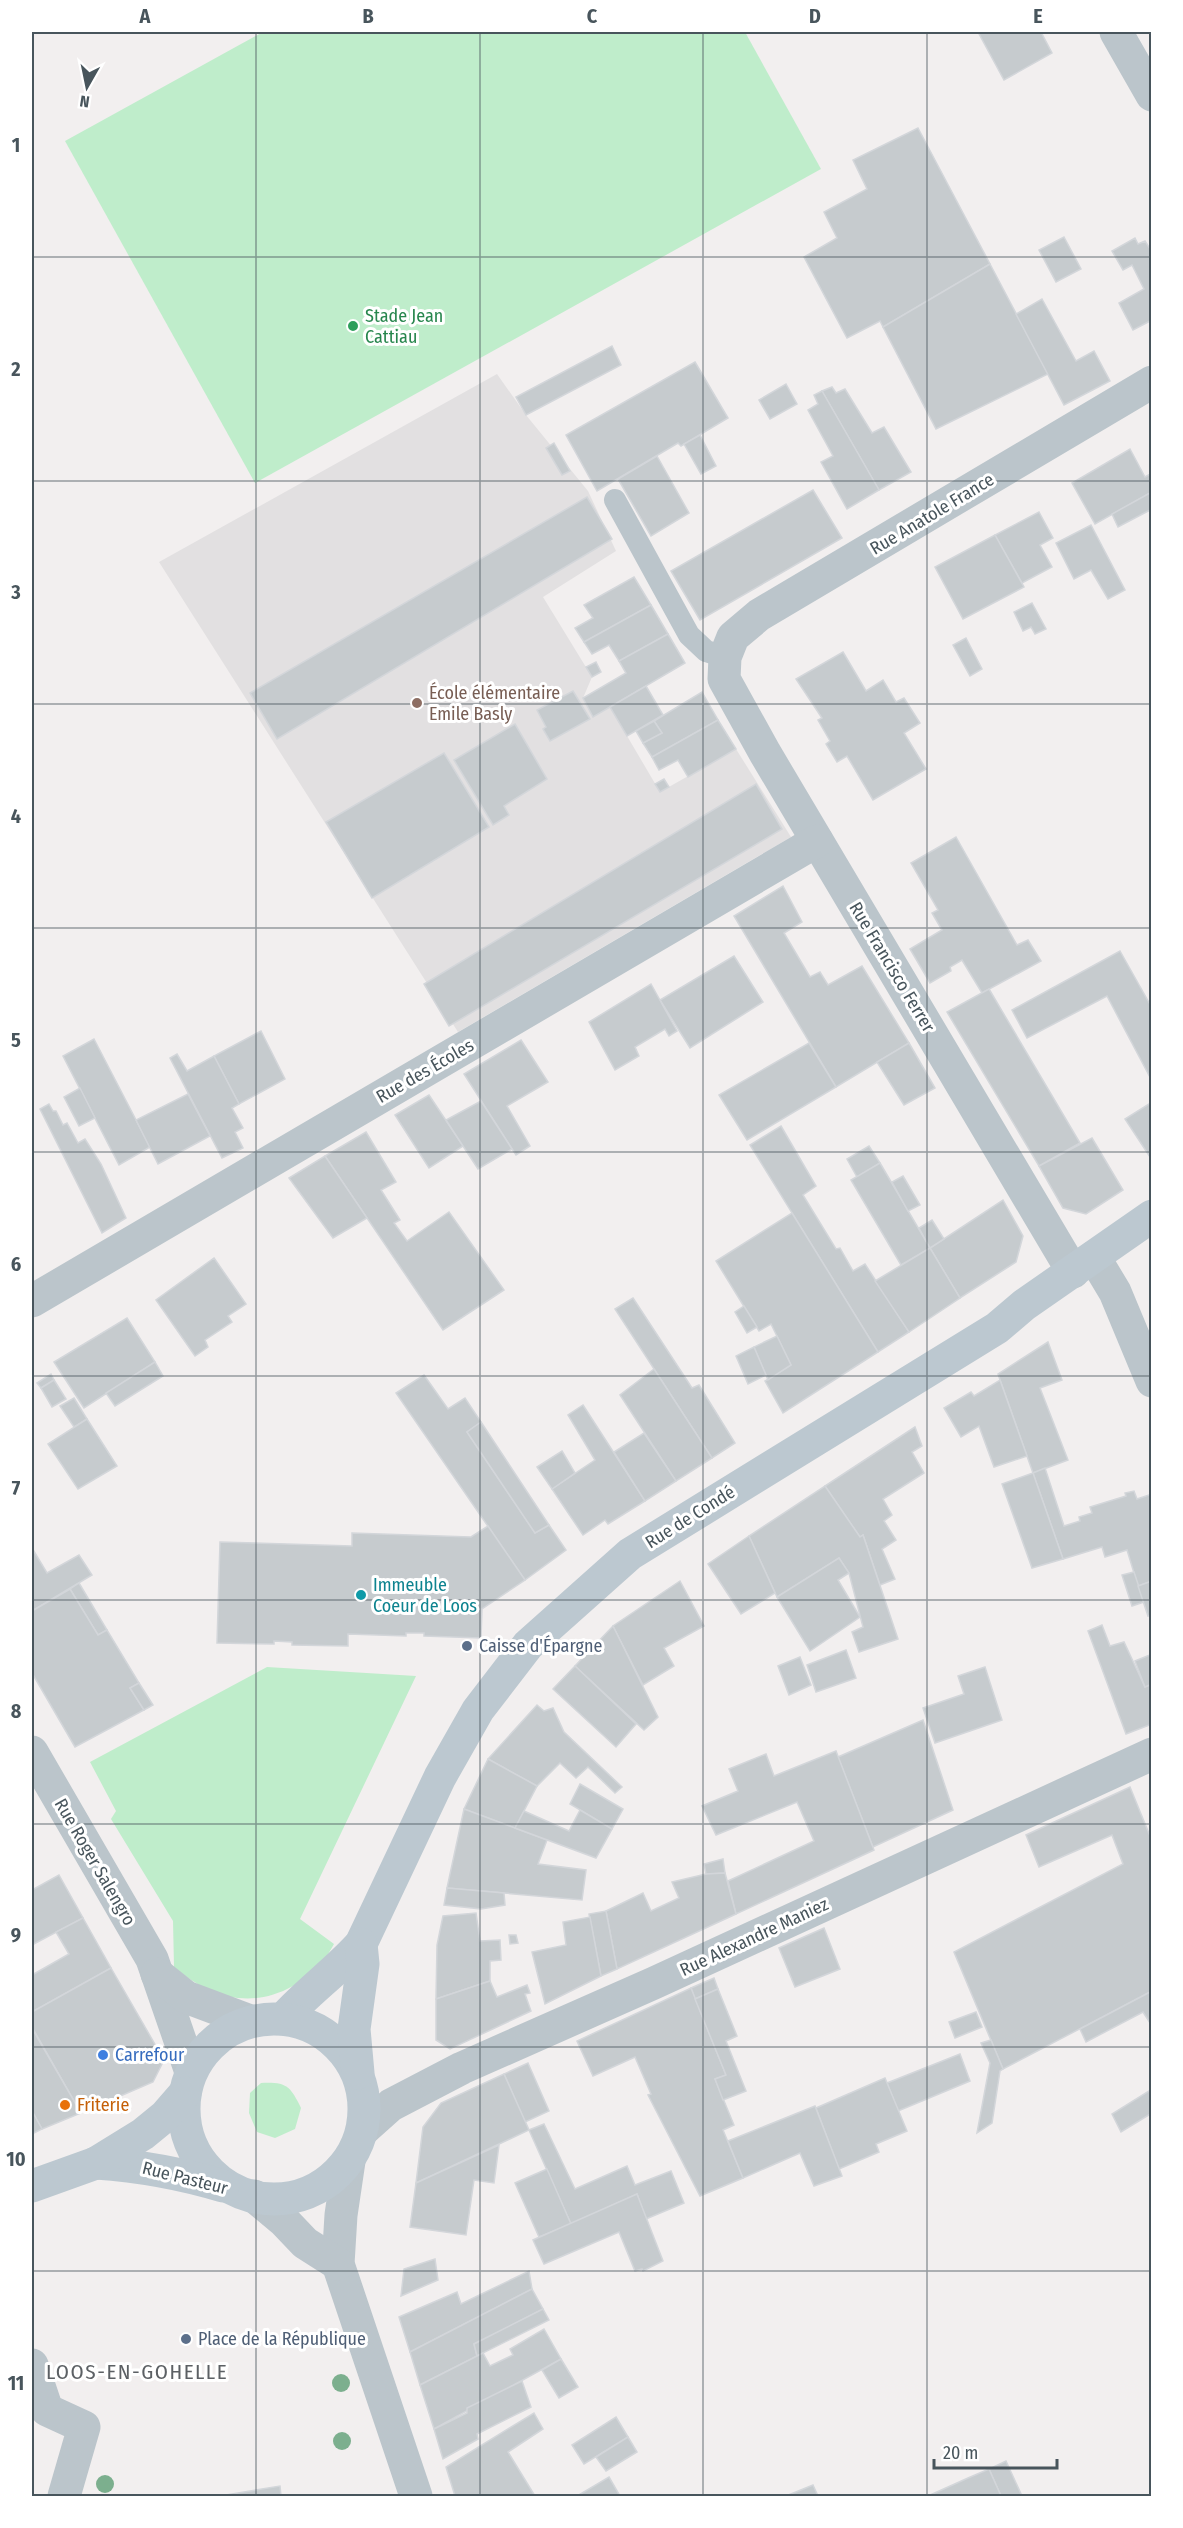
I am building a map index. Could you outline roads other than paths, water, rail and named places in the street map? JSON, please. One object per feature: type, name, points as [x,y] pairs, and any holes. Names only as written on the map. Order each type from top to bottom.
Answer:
[{"type":"main road","name":"Rue de Condé","points":[[361,1944],[440,1777],[478,1710],[528,1644],[630,1554],[997,1329],[1024,1305],[1152,1216]]},
{"type":"main road","points":[[283,2019],[300,2000],[343,1964],[361,1944]]},
{"type":"main road","points":[[358,2073],[349,2057],[330,2038],[308,2025],[283,2019],[250,2021],[230,2030],[207,2048],[188,2083],[184,2118],[190,2141],[201,2162],[218,2179],[246,2194],[283,2198],[304,2194],[324,2184],[349,2162],[363,2130],[365,2105],[358,2073],[354,2030],[363,1964],[361,1944]]},
{"type":"main road","name":"Rue Pasteur","points":[[32,2186],[96,2163],[143,2134],[165,2116],[188,2083]]},
{"type":"main road","name":"Rue Pasteur","points":[[96,2163],[144,2166],[184,2174],[246,2194]]},
{"type":"street","points":[[1116,32],[1152,95]]},
{"type":"street","name":"Rue Anatole France","points":[[725,657],[732,637],[759,615],[1152,382]]},
{"type":"street","name":"Rue Francisco Ferrer","points":[[725,657],[724,679],[817,841],[1083,1265],[1114,1292],[1152,1381]]},
{"type":"street","name":"Rue des Écoles","points":[[32,1301],[817,841]]},
{"type":"street","name":"Rue Roger Salengro","points":[[32,1752],[152,1959],[188,2083]]},
{"type":"street","name":"Rue Alexandre Maniez","points":[[363,2130],[391,2105],[462,2068],[654,1983],[1152,1754]]},
{"type":"street","points":[[157,1974],[186,1996],[250,2021]]},
{"type":"street","points":[[349,2162],[341,2215],[338,2264],[416,2496]]},
{"type":"street","points":[[246,2194],[284,2221],[305,2243],[338,2264]]},
{"type":"street","points":[[32,2365],[47,2410],[84,2427],[63,2496]]},
{"type":"lane","points":[[615,500],[689,635],[706,651],[725,657]]},
{"type":"place","name":"Stade Jean Cattiau","points":[[353,326]]},
{"type":"place","name":"École élémentaire Emile Basly","points":[[417,703]]},
{"type":"place","name":"Immeuble Coeur de Loos","points":[[361,1595]]},
{"type":"place","name":"Caisse d'Épargne","points":[[467,1646]]},
{"type":"place","name":"Carrefour","points":[[103,2055]]},
{"type":"place","name":"Friterie","points":[[65,2105]]},
{"type":"place","name":"Place de la République","points":[[186,2339]]},
{"type":"district","name":"LOOS-EN-GOHELLE","points":[[137,2372]]}]
